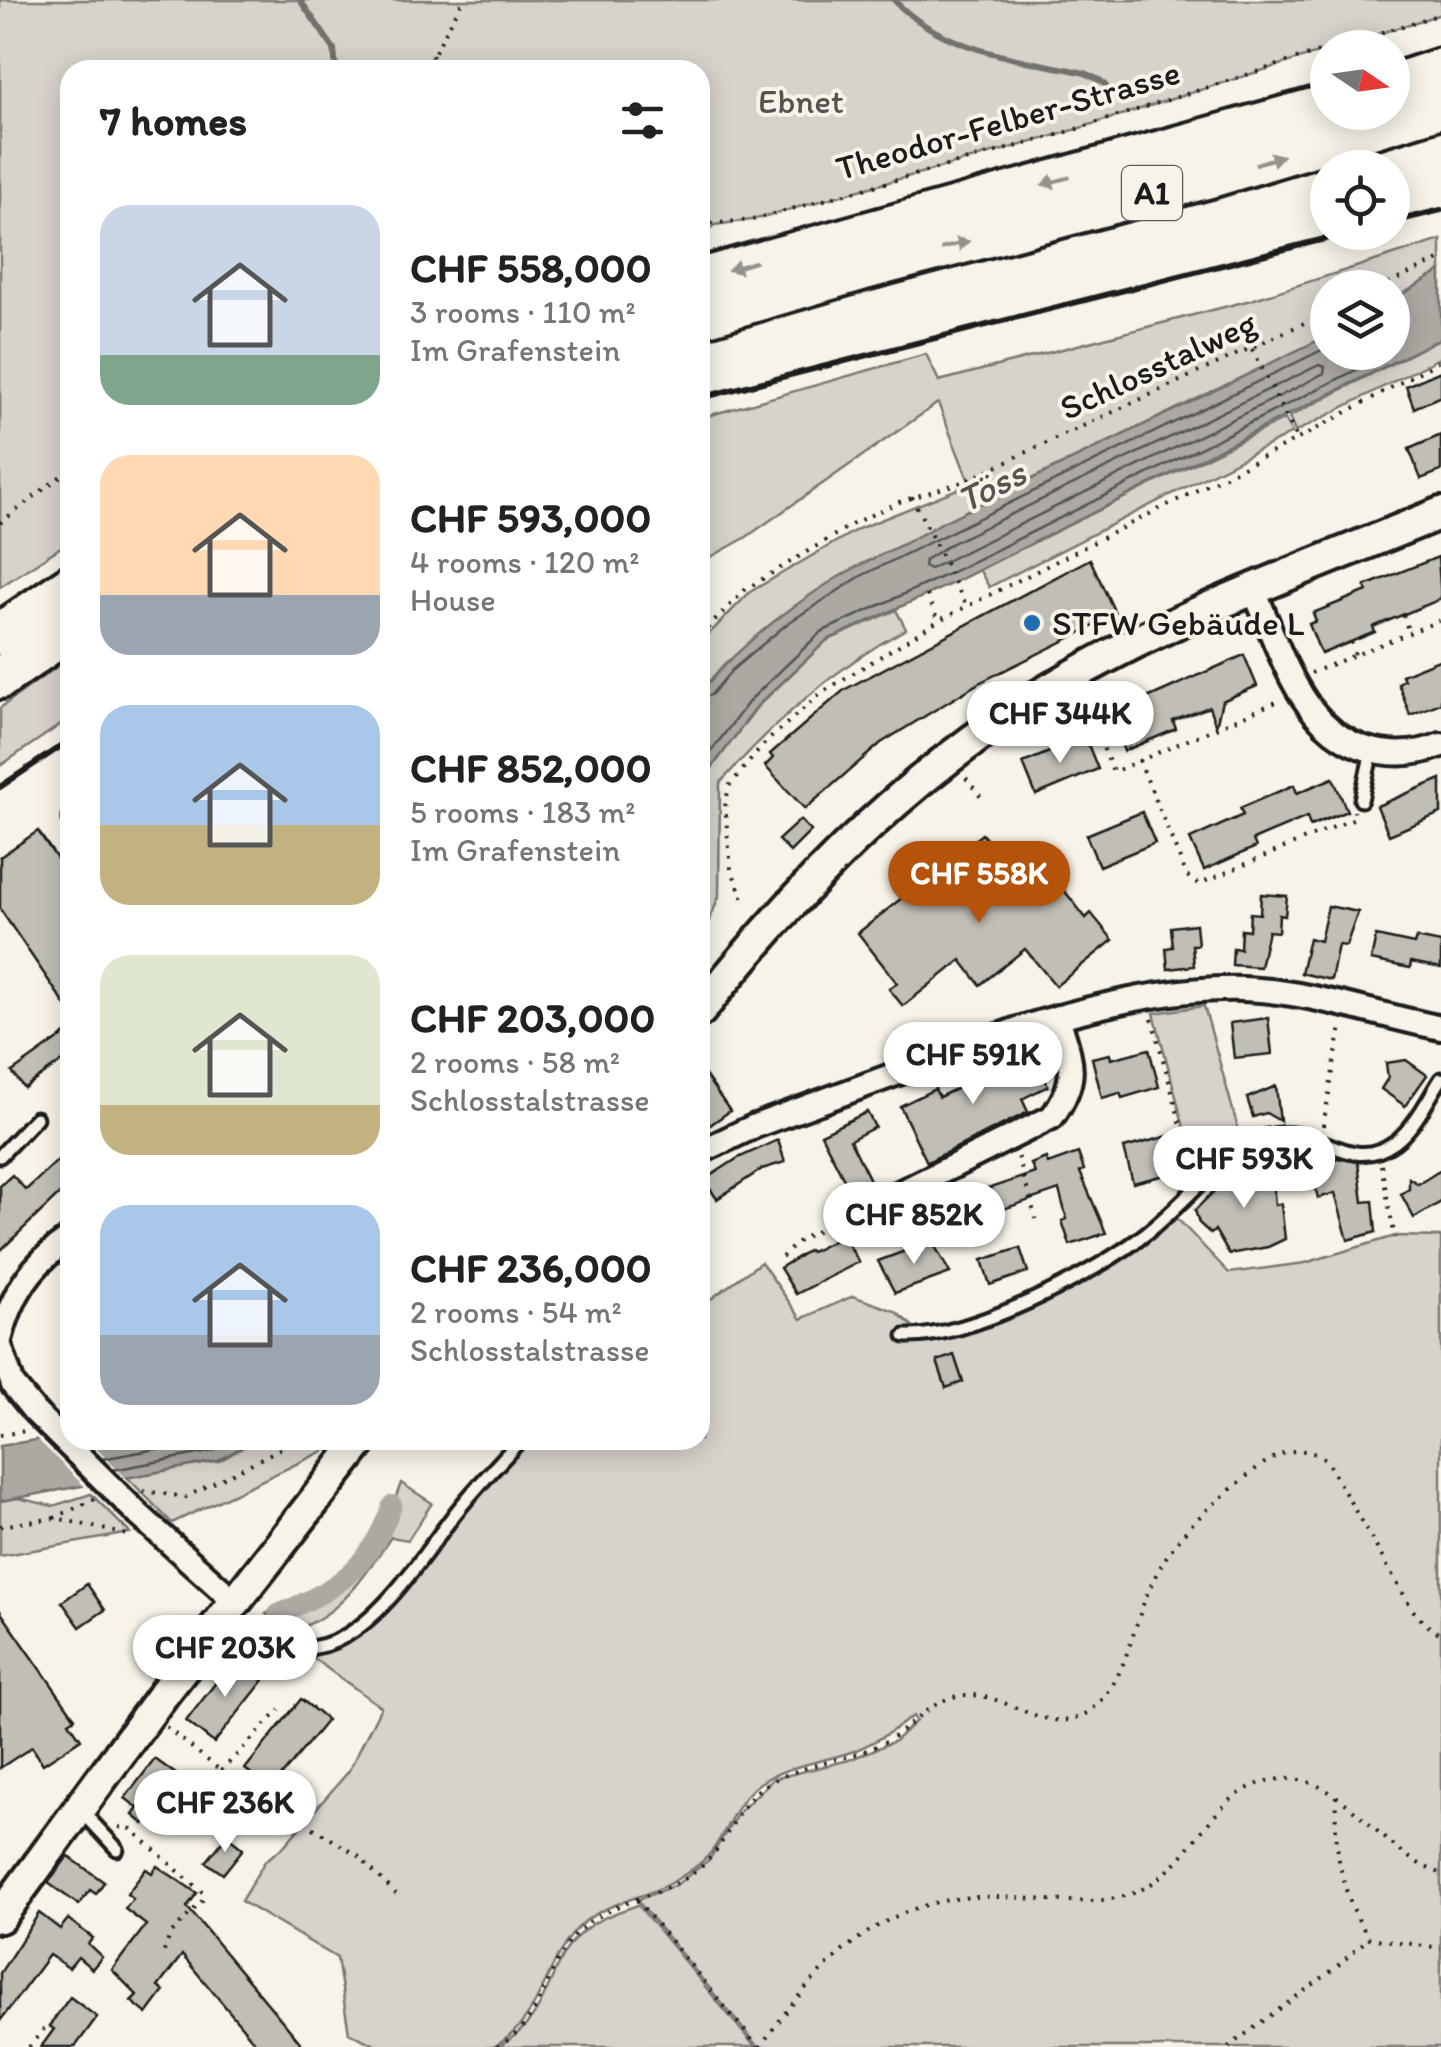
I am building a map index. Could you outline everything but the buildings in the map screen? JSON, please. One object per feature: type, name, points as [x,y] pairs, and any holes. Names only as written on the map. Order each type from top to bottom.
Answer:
[{"type":"highway","points":[[1410,79],[1441,69]]},
{"type":"highway","name":"A1","points":[[710,314],[1210,177],[1441,106]]},
{"type":"highway","name":"A1","points":[[710,276],[1310,110]]},
{"type":"highway","points":[[0,634],[60,593]]},
{"type":"highway","points":[[0,678],[60,636]]},
{"type":"main road","points":[[710,999],[818,872],[949,757],[1074,675],[1254,590],[1441,513]]},
{"type":"main road","points":[[0,1917],[88,1816],[230,1608],[354,1450]]},
{"type":"street","points":[[1254,590],[1296,686],[1336,735],[1372,750],[1396,754],[1441,745]]},
{"type":"street","points":[[710,1147],[755,1126],[1058,1017],[1201,990],[1246,989],[1441,1028]]},
{"type":"street","points":[[844,1219],[1052,1117],[1070,1092],[1072,1066],[1058,1017]]},
{"type":"street","points":[[60,1246],[30,1271],[9,1303],[1,1355],[34,1411],[60,1439]]},
{"type":"street","points":[[70,1450],[140,1526],[230,1608]]},
{"type":"lane","points":[[1357,802],[1372,750]]},
{"type":"lane","points":[[904,1336],[932,1337],[959,1330],[1031,1300],[1146,1234],[1232,1152],[1266,1136],[1290,1134],[1321,1141],[1352,1155],[1379,1150],[1409,1128],[1441,1079]]},
{"type":"lane","points":[[0,1156],[36,1118]]},
{"type":"lane","points":[[230,1608],[273,1646],[303,1651],[330,1644],[388,1605],[457,1511],[511,1450]]},
{"type":"lane","points":[[88,1816],[117,1849]]},
{"type":"path","points":[[429,60],[462,0]]},
{"type":"path","name":"Theodor-Felber-Strasse","points":[[1389,30],[1441,14]]},
{"type":"path","name":"Theodor-Felber-Strasse","points":[[710,223],[752,220],[1061,134],[1310,54]]},
{"type":"path","points":[[432,55],[434,60]]},
{"type":"path","points":[[1410,273],[1441,258]]},
{"type":"path","name":"Schlosstalweg","points":[[710,626],[746,589],[856,522],[912,497],[965,481],[1254,352],[1310,322]]},
{"type":"path","points":[[1254,352],[1298,439]]},
{"type":"path","points":[[743,898],[731,869],[725,807],[729,786],[765,743],[821,693],[938,620],[1298,439],[1441,360]]},
{"type":"path","points":[[0,523],[60,478]]},
{"type":"path","points":[[912,497],[967,606]]},
{"type":"path","points":[[926,595],[938,620]]},
{"type":"path","points":[[1403,614],[1409,633]]},
{"type":"path","points":[[1080,691],[1113,772],[1356,655],[1441,620]]},
{"type":"path","points":[[1351,642],[1356,655]]},
{"type":"path","points":[[1138,760],[1186,876],[1199,884],[1355,818],[1357,802]]},
{"type":"path","points":[[960,770],[983,800]]},
{"type":"path","points":[[1152,1016],[1197,1185]]},
{"type":"path","points":[[1321,1141],[1340,1034]]},
{"type":"path","points":[[1012,1138],[1036,1220]]},
{"type":"path","points":[[1379,1150],[1395,1238]]},
{"type":"path","points":[[782,1258],[789,1247],[844,1219]]},
{"type":"path","points":[[140,1491],[186,1496],[277,1450]]},
{"type":"path","points":[[497,2047],[531,2019],[576,1934],[604,1912],[676,1885],[709,1860],[738,1813],[774,1779],[848,1758],[891,1738],[947,1698],[971,1694],[1055,1721],[1092,1710],[1113,1685],[1146,1595],[1176,1539],[1192,1520],[1284,1452],[1315,1452],[1326,1460],[1412,1609],[1422,1622],[1441,1634]]},
{"type":"path","points":[[0,1526],[54,1518],[96,1498]]},
{"type":"path","points":[[54,1518],[107,1533],[140,1526]]},
{"type":"path","points":[[221,1771],[280,1710]]},
{"type":"path","points":[[162,1724],[221,1771],[357,1855],[396,1894]]},
{"type":"path","points":[[637,1900],[759,2047],[829,1960],[877,1925],[935,1900],[992,1896],[1073,1900],[1128,1895],[1167,1872],[1225,1801],[1252,1786],[1283,1779],[1316,1784],[1336,1796],[1409,1860],[1441,1873]]},
{"type":"path","points":[[1336,1796],[1335,1843],[1341,1878],[1369,1938]]},
{"type":"path","points":[[88,1816],[131,1829],[203,1893],[202,1900],[164,1943],[162,1956]]},
{"type":"path","points":[[1369,1938],[1441,1948]]},
{"type":"path","points":[[1228,2047],[1334,1970],[1369,1938]]},
{"type":"path","points":[[28,2047],[44,2029]]},
{"type":"green space","name":"Ebnet","points":[[0,0],[1441,0],[1441,14],[1390,30],[1310,30],[1310,55],[1061,134],[710,229],[710,60],[60,60],[60,548],[0,587]]},
{"type":"green space","points":[[1441,240],[1441,271],[1410,290],[1410,270],[1346,270]]},
{"type":"green space","points":[[1310,281],[1310,344],[941,523],[725,663],[710,680],[710,633],[750,592],[858,529],[970,484],[938,403],[745,538],[710,557],[710,415],[926,354],[939,381]]},
{"type":"green space","points":[[1441,338],[1441,357],[1295,432],[1289,417],[1379,370],[1410,370],[1410,354]]},
{"type":"green space","points":[[1285,419],[1292,433],[989,587],[979,569]]},
{"type":"green space","points":[[896,610],[906,629],[854,661],[806,698],[720,783],[719,896],[710,919],[710,770],[757,707],[826,641]]},
{"type":"green space","points":[[60,664],[60,725],[0,766],[0,708]]},
{"type":"green space","points":[[1204,1006],[1241,1139],[1197,1177],[1154,1013]]},
{"type":"green space","points":[[1171,1212],[1229,1273],[1305,1263],[1395,1236],[1441,1237],[1441,2047],[758,2047],[637,1900],[676,1885],[709,1860],[738,1813],[773,1779],[849,1760],[895,1741],[916,1721],[913,1716],[862,1747],[782,1772],[751,1790],[700,1863],[664,1887],[585,1921],[564,1946],[521,2024],[493,2047],[379,2047],[349,2033],[337,1958],[241,1901],[265,1861],[283,1847],[348,1772],[381,1707],[303,1651],[353,1629],[391,1597],[455,1514],[514,1450],[710,1450],[710,1300],[761,1262],[801,1319],[853,1296],[895,1311],[929,1340],[994,1316],[1114,1252]]},
{"type":"green space","points":[[238,1450],[326,1450],[172,1523],[127,1477],[219,1461]]},
{"type":"green space","points":[[401,1483],[432,1503],[408,1540],[391,1537],[359,1583],[335,1608],[286,1633],[266,1614],[275,1609],[279,1616],[305,1605],[344,1580],[371,1550]]},
{"type":"green space","points":[[91,1494],[130,1533],[0,1556],[0,1501],[18,1498],[53,1506]]},
{"type":"green space","points":[[638,1905],[755,2047],[497,2047],[529,2022],[560,1961],[581,1933],[601,1919]]},
{"type":"water","points":[[1441,271],[1441,338],[1410,354],[1410,290]]},
{"type":"water","points":[[1310,344],[1310,370],[1377,370],[955,582],[827,640],[757,706],[710,770],[710,681],[753,639],[814,592],[941,523]]},
{"type":"water","points":[[60,1436],[60,1450],[237,1450],[218,1461],[0,1501],[0,1446]]},
{"type":"pier","points":[[60,1431],[60,1450],[98,1450],[130,1482],[88,1490],[33,1435]]},
{"type":"waterway","points":[[300,0],[334,49],[335,60]]},
{"type":"waterway","points":[[894,0],[913,17],[958,42],[1085,73],[1101,81],[1115,96]]},
{"type":"waterway","points":[[278,1614],[318,1596],[349,1574],[373,1545],[392,1505]]},
{"type":"railway","points":[[1410,218],[1441,210]]},
{"type":"railway","points":[[710,395],[1310,243]]},
{"type":"railway","points":[[0,787],[60,747]]},
{"type":"place","name":"STFW Gebäude L","points":[[1032,623]]},
{"type":"water label","name":"Töss","points":[[991,486]]}]
